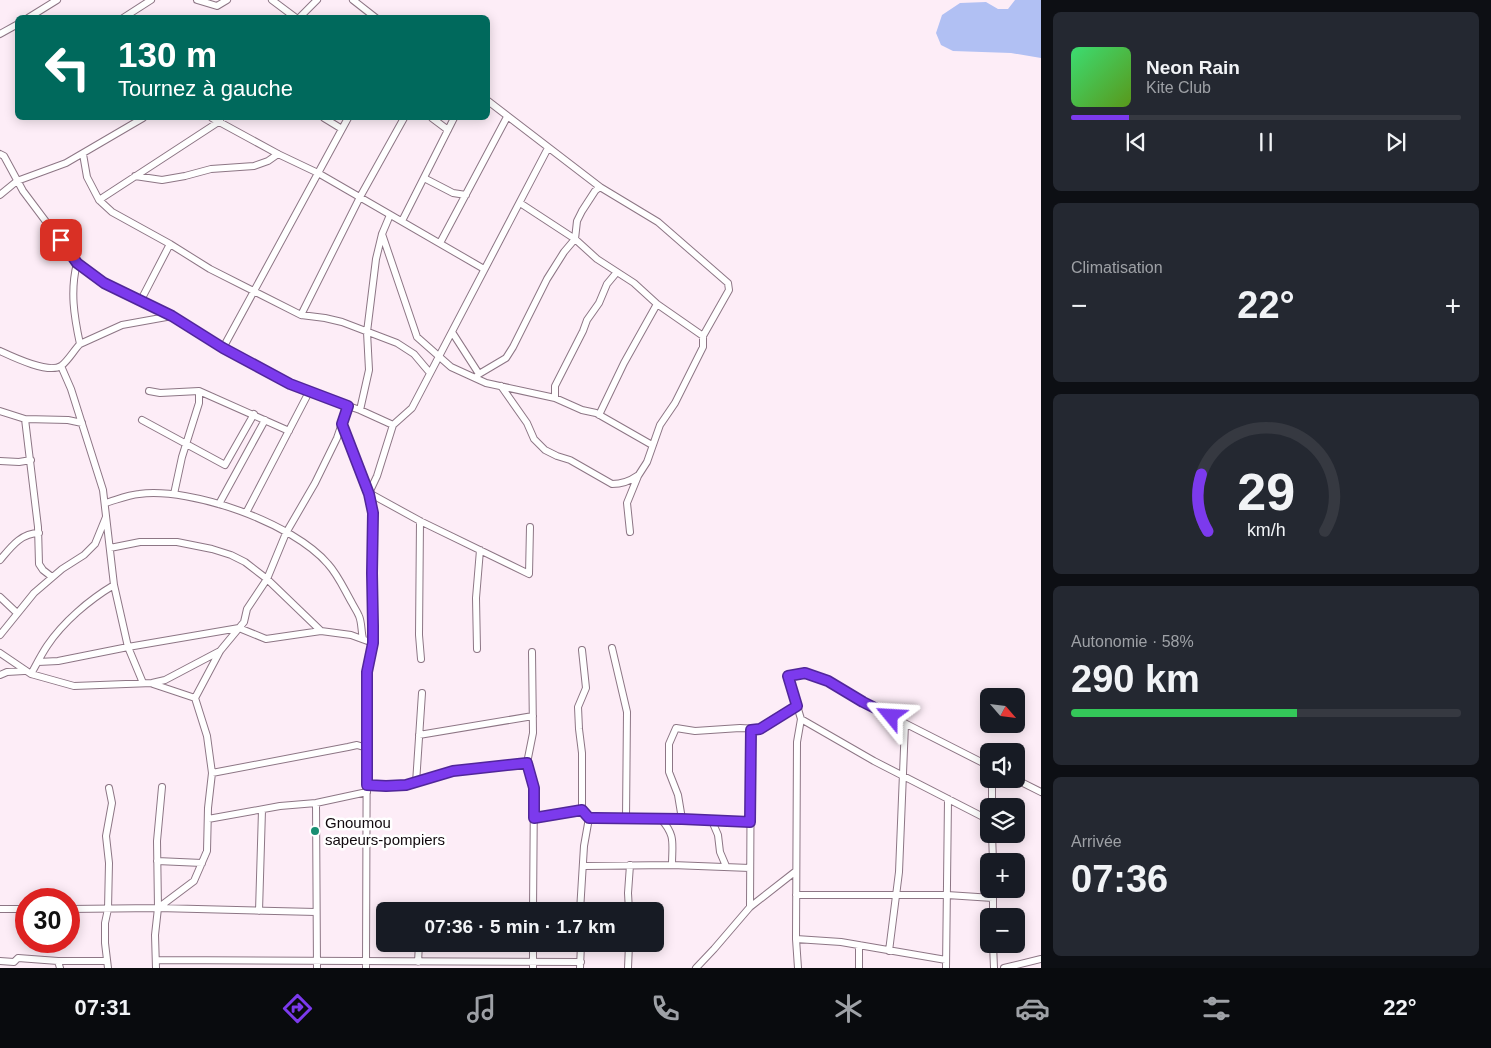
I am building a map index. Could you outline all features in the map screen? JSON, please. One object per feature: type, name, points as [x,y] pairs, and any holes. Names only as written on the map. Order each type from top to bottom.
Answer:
[{"type":"street","points":[[33,15],[57,0]]},
{"type":"street","points":[[129,15],[151,0]]},
{"type":"street","points":[[197,0],[216,6],[227,0]]},
{"type":"street","points":[[272,0],[294,15]]},
{"type":"street","points":[[301,15],[317,0]]},
{"type":"street","points":[[353,0],[372,15]]},
{"type":"street","points":[[0,34],[15,26]]},
{"type":"street","points":[[490,103],[600,187],[658,222],[728,283],[728,290],[703,336],[703,347],[675,403],[660,425],[647,462],[638,476],[628,503],[630,532]]},
{"type":"street","points":[[440,243],[507,117]]},
{"type":"street","points":[[0,195],[17,181],[66,163],[141,120]]},
{"type":"street","points":[[327,120],[342,129]]},
{"type":"street","points":[[223,348],[347,120]]},
{"type":"street","points":[[301,315],[360,197],[403,120]]},
{"type":"street","points":[[435,120],[448,130]]},
{"type":"street","points":[[402,221],[453,120]]},
{"type":"street","points":[[99,200],[220,121],[278,154],[318,173],[484,269]]},
{"type":"street","points":[[369,494],[377,476],[393,425],[412,408],[548,148]]},
{"type":"street","points":[[0,154],[4,156],[17,181],[77,263],[104,283],[172,316],[223,348],[290,384],[360,410],[393,425]]},
{"type":"street","points":[[83,154],[87,177],[99,200],[112,212],[210,269],[255,290],[301,315],[342,322],[397,343],[414,354],[430,373]]},
{"type":"street","points":[[136,176],[162,180],[211,169],[254,166],[278,154]]},
{"type":"street","points":[[424,178],[453,193],[466,195]]},
{"type":"street","points":[[477,376],[506,358],[547,280],[564,252],[575,239],[577,221],[582,210],[600,187]]},
{"type":"street","points":[[520,203],[575,239],[591,255],[634,283],[657,304],[703,336]]},
{"type":"street","points":[[360,410],[369,370],[367,332],[376,259],[382,234],[390,215]]},
{"type":"street","points":[[382,234],[417,337],[439,358],[451,367],[501,386],[555,398],[599,415],[652,445]]},
{"type":"street","points":[[141,300],[170,244]]},
{"type":"street","points":[[77,263],[72,291],[73,313],[80,344]]},
{"type":"street","points":[[555,398],[555,386],[587,320],[599,304],[607,284],[617,272]]},
{"type":"street","points":[[599,415],[624,363],[657,304]]},
{"type":"street","points":[[0,351],[25,363],[53,368],[61,366],[80,344],[122,325],[172,316]]},
{"type":"street","points":[[452,332],[477,376]]},
{"type":"street","points":[[61,366],[82,423],[105,503],[114,586],[128,647],[143,683]]},
{"type":"street","points":[[501,386],[527,423],[534,439],[545,450],[570,460],[612,484],[618,484],[638,476]]},
{"type":"street","points":[[149,391],[160,393],[199,391],[289,431]]},
{"type":"street","points":[[174,494],[182,457],[199,403],[199,391]]},
{"type":"street","points":[[246,513],[309,392]]},
{"type":"street","points":[[158,908],[194,881],[207,850],[209,786],[212,773],[207,736],[195,698],[220,651],[244,622],[248,609],[267,579],[286,533],[323,469],[327,456],[337,438],[348,406]]},
{"type":"street","points":[[0,411],[25,419],[68,420],[82,423]]},
{"type":"street","points":[[142,420],[225,465],[254,414]]},
{"type":"street","points":[[25,419],[39,533],[39,564],[52,577]]},
{"type":"street","points":[[219,504],[265,420]]},
{"type":"street","points":[[342,424],[369,494],[373,513],[373,643],[367,672],[366,965]]},
{"type":"street","points":[[0,461],[19,462],[31,460]]},
{"type":"street","points":[[105,503],[138,494],[174,494],[219,504],[246,513],[286,533],[306,545],[326,562],[336,574],[360,618],[363,639]]},
{"type":"street","points":[[369,494],[529,574],[530,527]]},
{"type":"street","points":[[0,635],[34,593],[52,577],[84,555],[95,544],[107,517]]},
{"type":"street","points":[[420,521],[419,617],[421,659]]},
{"type":"street","points":[[0,560],[14,543],[29,534],[39,533]]},
{"type":"street","points":[[110,548],[140,542],[158,541],[196,545],[231,555],[267,579],[321,631]]},
{"type":"street","points":[[477,649],[476,598],[480,550]]},
{"type":"street","points":[[28,672],[38,662],[47,646],[63,626],[95,596],[114,586]]},
{"type":"street","points":[[0,597],[17,613]]},
{"type":"street","points":[[38,662],[58,661],[239,628],[266,639],[321,631],[351,635],[373,643]]},
{"type":"street","points":[[612,648],[627,719],[626,818]]},
{"type":"street","points":[[582,650],[586,688],[578,707],[582,753],[582,810],[589,818],[750,822]]},
{"type":"street","points":[[0,675],[7,672],[28,672],[74,686],[152,683],[165,680],[220,651]]},
{"type":"street","points":[[532,652],[533,733],[527,763],[534,788],[533,902]]},
{"type":"street","points":[[0,653],[28,672]]},
{"type":"street","points":[[798,968],[796,939],[797,742],[802,719],[788,676],[805,673],[828,681],[863,702],[980,762]]},
{"type":"street","points":[[152,683],[195,698]]},
{"type":"street","points":[[416,783],[422,693]]},
{"type":"street","points":[[682,819],[678,795],[669,772],[669,744],[676,728],[695,731],[740,728],[760,729],[797,706]]},
{"type":"street","points":[[419,735],[533,716]]},
{"type":"street","points":[[802,719],[903,776],[980,815]]},
{"type":"street","points":[[889,951],[897,895],[905,724]]},
{"type":"street","points":[[750,907],[751,730]]},
{"type":"street","points":[[212,773],[357,745],[367,748]]},
{"type":"street","points":[[208,818],[280,806],[316,803],[367,788],[416,783],[453,771],[527,763]]},
{"type":"street","points":[[1025,784],[1041,792]]},
{"type":"street","points":[[156,968],[155,935],[158,908],[157,842],[162,787]]},
{"type":"street","points":[[0,961],[14,965],[18,958],[59,964],[107,965],[105,923],[108,909],[109,863],[106,836],[112,803],[109,788]]},
{"type":"street","points":[[946,968],[948,799]]},
{"type":"street","points":[[316,803],[317,965]]},
{"type":"street","points":[[259,911],[262,810]]},
{"type":"street","points":[[534,818],[582,810]]},
{"type":"street","points":[[581,902],[584,846],[589,818]]},
{"type":"street","points":[[661,819],[668,827],[672,837],[672,865]]},
{"type":"street","points":[[712,821],[716,829],[720,852],[726,866]]},
{"type":"street","points":[[157,862],[202,863]]},
{"type":"street","points":[[628,902],[630,865]]},
{"type":"street","points":[[584,866],[672,865],[750,868]]},
{"type":"street","points":[[696,968],[714,950],[750,907],[796,871]]},
{"type":"street","points":[[796,896],[947,895],[980,897]]},
{"type":"street","points":[[993,898],[993,908]]},
{"type":"street","points":[[80,909],[158,908],[316,912]]},
{"type":"street","points":[[0,909],[15,909]]},
{"type":"street","points":[[796,939],[832,941],[946,960]]},
{"type":"street","points":[[859,945],[859,968]]},
{"type":"street","points":[[533,952],[533,965]]},
{"type":"street","points":[[156,960],[317,965],[580,965],[581,952]]},
{"type":"street","points":[[628,952],[628,968]]},
{"type":"street","points":[[993,953],[994,968]]},
{"type":"street","points":[[1004,968],[1041,959]]},
{"type":"water","points":[[1015,0],[1041,0],[1041,58],[1011,53],[953,51],[941,45],[936,33],[942,15],[960,3],[986,2],[998,9],[1008,9]]},
{"type":"place","name":"Gnoumou sapeurs-pompiers","points":[[315,831]]},
{"type":"route","points":[[61,240],[77,263],[104,283],[172,316],[223,348],[290,384],[348,406],[342,424],[369,494],[373,513],[373,643],[367,672],[367,785],[406,785],[453,771],[527,763],[534,788],[534,818],[582,810],[589,818],[750,822],[751,730],[760,729],[797,706],[788,676],[805,673],[828,681],[891,716]]}]
